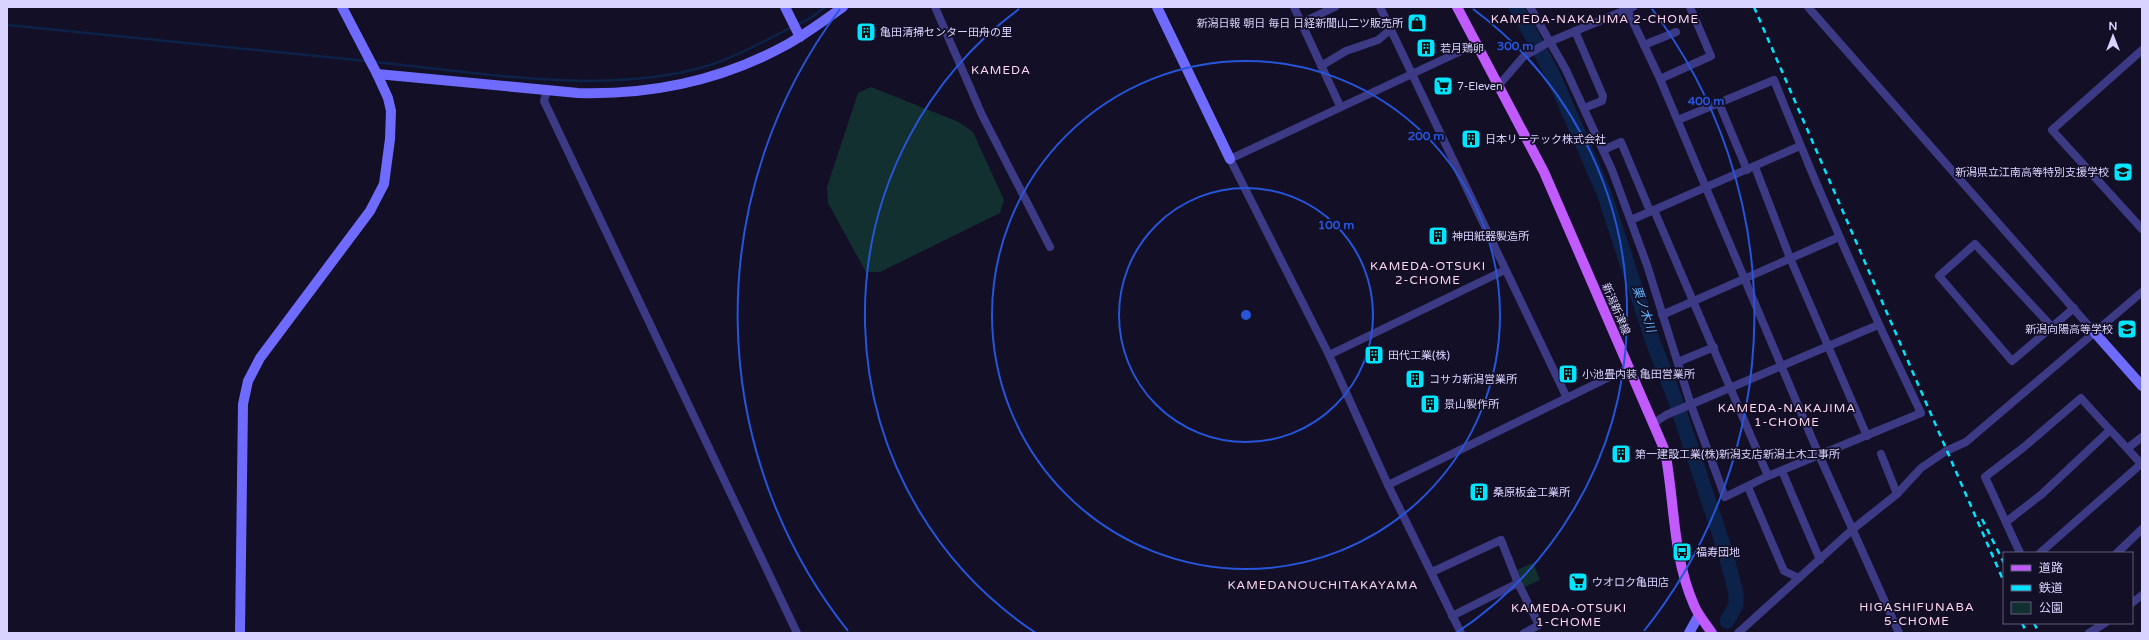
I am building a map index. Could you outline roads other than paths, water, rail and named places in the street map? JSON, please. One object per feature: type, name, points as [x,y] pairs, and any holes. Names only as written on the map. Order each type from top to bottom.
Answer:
[{"type":"main road","name":"新潟新津線","points":[[1457,7],[1544,172],[1628,368],[1666,451],[1671,482],[1674,532],[1682,574],[1699,615],[1712,633]]},
{"type":"street","points":[[240,633],[243,404],[246,386],[252,370],[260,358],[370,211],[381,192],[386,173],[392,123],[388,98],[342,7]]},
{"type":"street","points":[[785,7],[799,35]]},
{"type":"street","points":[[375,71],[547,90],[610,94],[661,88],[737,68],[799,35],[843,7]]},
{"type":"street","points":[[935,7],[982,115],[1050,247]]},
{"type":"street","points":[[1157,7],[1230,159],[1329,355],[1388,485],[1432,572],[1460,633]]},
{"type":"street","points":[[1294,7],[1340,106]]},
{"type":"street","points":[[1301,23],[1335,7]]},
{"type":"street","points":[[1380,7],[1504,270],[1567,398]]},
{"type":"street","points":[[1530,7],[1566,70],[1603,150],[1631,220],[1678,362],[1688,406],[1725,497],[1768,476],[1921,413],[1878,325],[1839,238],[1774,80],[1678,120]]},
{"type":"street","points":[[1660,79],[1711,56],[1690,7]]},
{"type":"street","points":[[1808,7],[2142,386]]},
{"type":"street","points":[[1499,86],[1523,57],[1549,42],[1628,8],[1678,120],[1819,455],[1900,633]]},
{"type":"street","points":[[1321,66],[1346,51],[1378,40],[1390,30]]},
{"type":"street","points":[[1575,31],[1603,96],[1602,101],[1584,108]]},
{"type":"street","points":[[1644,45],[1676,32]]},
{"type":"street","points":[[1230,159],[1340,106],[1476,44]]},
{"type":"street","points":[[2142,50],[2052,130],[2142,229]]},
{"type":"street","points":[[547,90],[544,101],[797,633]]},
{"type":"street","points":[[1718,103],[1751,168],[1867,436]]},
{"type":"street","points":[[1603,150],[1621,142],[1714,347],[1768,476]]},
{"type":"street","points":[[1631,220],[1800,146]]},
{"type":"street","points":[[1662,315],[1790,258],[1839,238]]},
{"type":"street","points":[[2052,327],[1976,244],[1939,276],[2012,361],[2052,327],[2074,308]]},
{"type":"street","points":[[1329,355],[1504,270]]},
{"type":"street","points":[[1738,633],[1853,529],[1897,494],[1921,468],[1946,451],[1966,442],[2142,292]]},
{"type":"street","points":[[1654,424],[1666,415],[1878,325]]},
{"type":"street","points":[[1678,362],[1714,347]]},
{"type":"street","points":[[1388,485],[1628,368]]},
{"type":"street","points":[[2020,552],[1985,477],[2024,447],[2081,398],[2109,431],[2128,448],[2142,465],[2041,552]]},
{"type":"street","points":[[2006,522],[2042,494],[2109,431]]},
{"type":"street","points":[[2128,448],[2142,437]]},
{"type":"street","points":[[1881,454],[1897,494]]},
{"type":"street","points":[[1782,471],[1820,560]]},
{"type":"street","points":[[1748,487],[1784,571],[1799,578]]},
{"type":"street","points":[[2118,552],[2142,529]]},
{"type":"street","points":[[1432,572],[1501,540],[1518,583],[1539,625],[1524,633]]},
{"type":"street","points":[[1452,616],[1518,583]]},
{"type":"street","points":[[1689,633],[1699,615]]},
{"type":"street","points":[[2089,633],[2103,624]]},
{"type":"waterway","points":[[797,25],[812,17],[825,7]]},
{"type":"waterway","name":"栗ノ木川","points":[[1516,7],[1552,73],[1604,193],[1653,342],[1675,399],[1725,551],[1736,593],[1736,605],[1727,621]]},
{"type":"waterway","points":[[7,25],[367,61]]},
{"type":"waterway","points":[[374,62],[499,76],[543,79],[586,81],[629,79],[671,74],[710,65],[741,52],[792,27]]},
{"type":"railway","points":[[1754,7],[2003,580]]},
{"type":"railway","points":[[1982,519],[2003,561]]},
{"type":"railway","points":[[2022,624],[2027,633]]},
{"type":"railway","points":[[2034,624],[2039,633]]},
{"type":"place","name":"新潟日報 朝日 毎日 日経新聞山二ツ販売所","points":[[1417,23]]},
{"type":"place","name":"亀田清掃センター田舟の里","points":[[866,32]]},
{"type":"place","name":"若月鶏卵","points":[[1426,48]]},
{"type":"place","name":"7-Eleven","points":[[1443,86]]},
{"type":"place","name":"日本リーテック株式会社","points":[[1471,139]]},
{"type":"place","name":"新潟県立江南高等特別支援学校","points":[[2123,172]]},
{"type":"place","name":"神田紙器製造所","points":[[1438,236]]},
{"type":"place","name":"新潟向陽高等学校","points":[[2127,329]]},
{"type":"place","name":"田代工業(株)","points":[[1374,355]]},
{"type":"place","name":"小池畳内装 亀田営業所","points":[[1568,374]]},
{"type":"place","name":"コサカ新潟営業所","points":[[1415,379]]},
{"type":"place","name":"景山製作所","points":[[1430,404]]},
{"type":"place","name":"第一建設工業(株)新潟支店新潟土木工事所","points":[[1621,454]]},
{"type":"place","name":"桑原板金工業所","points":[[1479,492]]},
{"type":"place","name":"福寿団地","points":[[1682,552]]},
{"type":"place","name":"ウオロク亀田店","points":[[1578,582]]},
{"type":"district","name":"KAMEDA-NAKAJIMA 2-CHOME","points":[[1595,19]]},
{"type":"district","name":"KAMEDA","points":[[1001,70]]},
{"type":"district","name":"KAMEDA-OTSUKI 2-CHOME","points":[[1428,273]]},
{"type":"district","name":"KAMEDA-NAKAJIMA 1-CHOME","points":[[1787,415]]},
{"type":"district","name":"KAMEDANOUCHITAKAYAMA","points":[[1323,585]]},
{"type":"district","name":"HIGASHIFUNABA 5-CHOME","points":[[1917,614]]},
{"type":"district","name":"KAMEDA-OTSUKI 1-CHOME","points":[[1569,615]]}]
